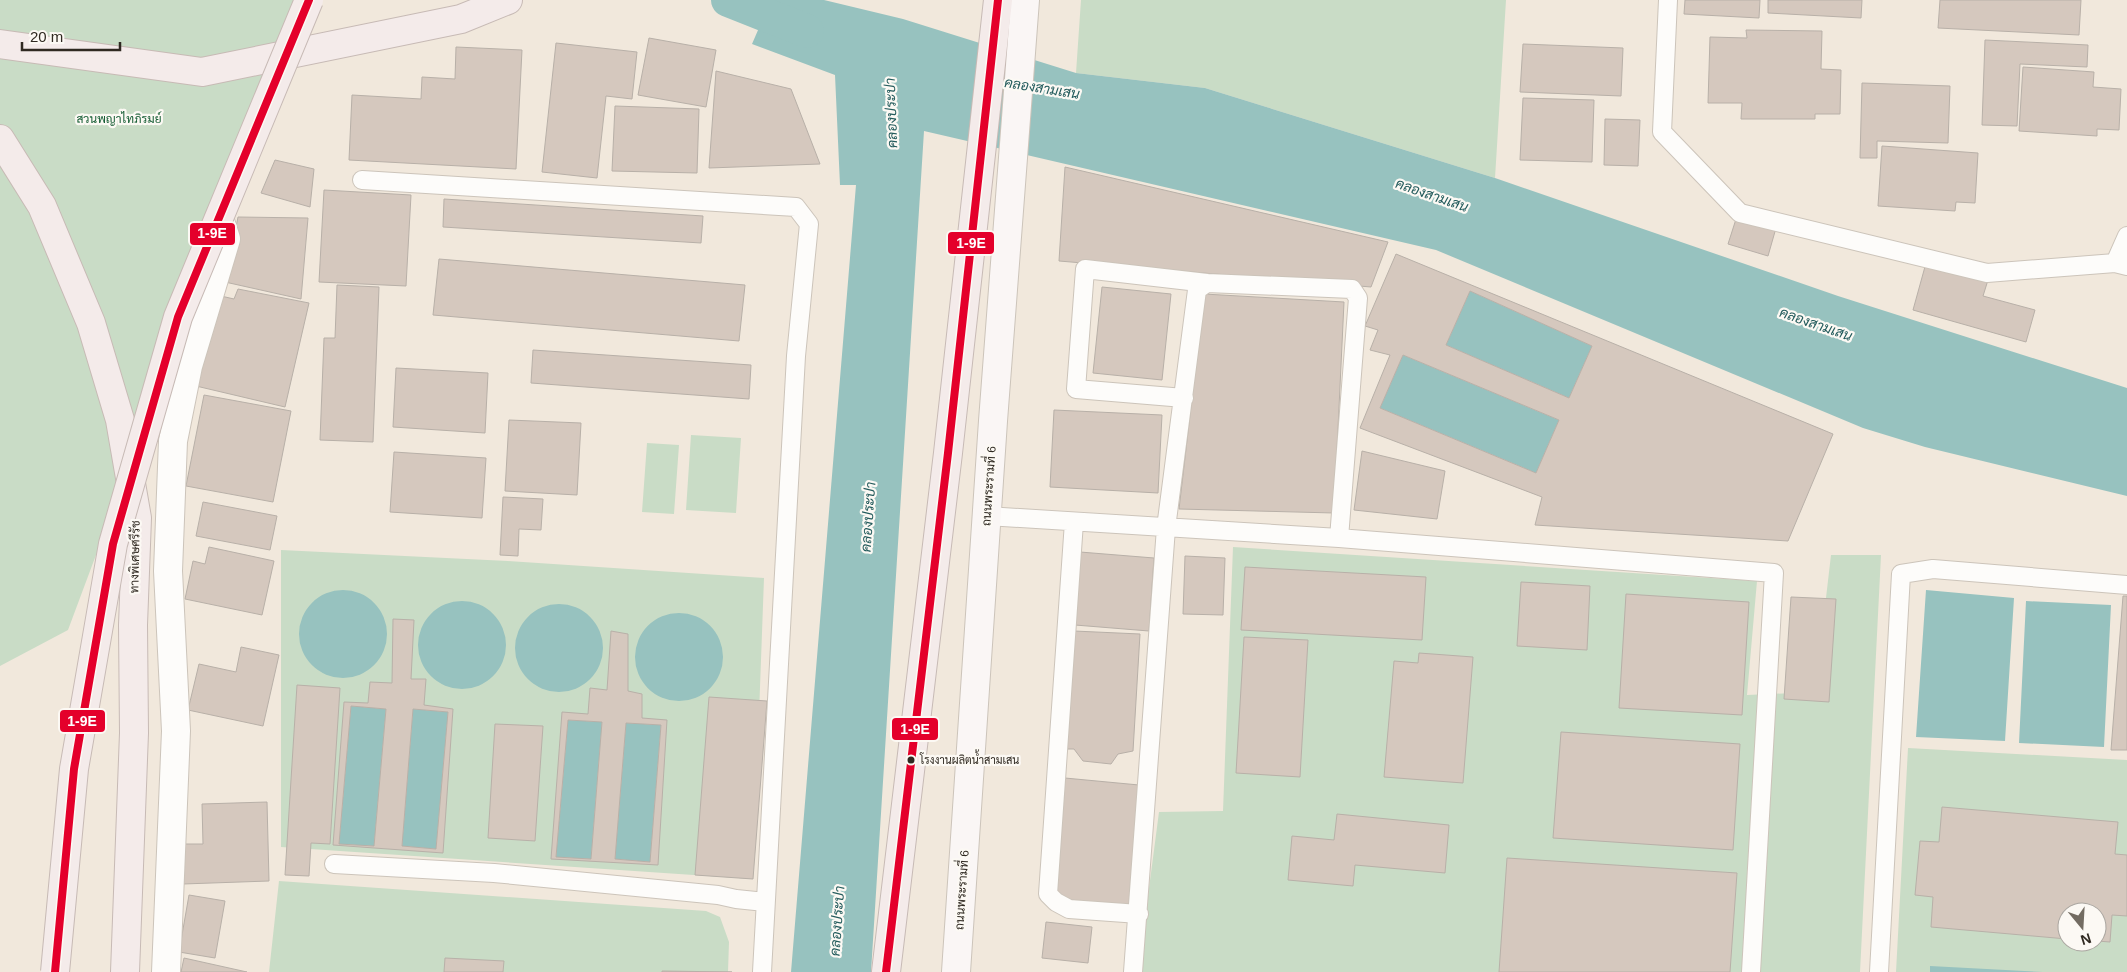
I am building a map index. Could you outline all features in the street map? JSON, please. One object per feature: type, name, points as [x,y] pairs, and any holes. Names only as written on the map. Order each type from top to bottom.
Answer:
[{"type":"highway","points":[[56,972],[74,769],[113,544],[178,317],[310,0]]},
{"type":"highway","points":[[0,44],[202,72],[461,18],[508,0]]},
{"type":"highway","points":[[886,972],[948,453],[998,0]]},
{"type":"highway","name":"ทางพิเศษศรีรัช","points":[[0,139],[42,206],[90,323],[120,420],[137,518],[133,625],[134,733],[125,972]]},
{"type":"main road","name":"ถนนพระรามที่ 6","points":[[956,972],[1010,183],[1025,0]]},
{"type":"street","points":[[166,972],[176,731],[168,571],[173,441],[188,366],[226,239],[219,218]]},
{"type":"lane","points":[[1668,0],[1662,132],[1740,213],[1987,273],[2121,265],[2127,236]]},
{"type":"lane","points":[[362,180],[796,207],[809,224],[796,356],[762,972]]},
{"type":"lane","points":[[1184,398],[1076,389],[1085,269],[1207,283],[1352,289],[1358,298],[1340,538]]},
{"type":"lane","points":[[1133,972],[1139,914],[1166,528],[1197,290],[1207,283]]},
{"type":"lane","points":[[987,516],[1340,538],[1774,573],[1751,972]]},
{"type":"lane","points":[[1074,522],[1048,894],[1056,902],[1069,909],[1139,914]]},
{"type":"lane","points":[[1879,972],[1901,574],[1933,569],[2127,585]]},
{"type":"lane","points":[[334,864],[494,873],[718,895],[736,900],[765,902]]},
{"type":"green space","name":"สวนพญาไทภิรมย์","points":[[0,0],[306,0],[206,212],[184,319],[68,630],[0,666]]},
{"type":"green space","points":[[1081,0],[1506,0],[1495,178],[1205,88],[1076,73]]},
{"type":"green space","points":[[691,435],[741,438],[736,513],[686,510]]},
{"type":"green space","points":[[647,443],[679,445],[674,514],[642,512]]},
{"type":"green space","points":[[1233,547],[1757,581],[1747,695],[1815,692],[1831,555],[1881,555],[1860,972],[1138,972],[1159,812],[1223,811]]},
{"type":"green space","points":[[281,550],[508,561],[764,578],[753,879],[281,847]]},
{"type":"green space","points":[[1908,748],[2127,760],[2127,972],[1896,972]]},
{"type":"green space","points":[[279,881],[706,911],[720,917],[729,942],[728,972],[269,972]]},
{"type":"water","name":"คลองประปา","points":[[771,0],[824,0],[903,19],[1076,73],[1205,88],[1495,178],[1838,296],[2127,388],[2127,496],[1925,447],[1863,428],[1436,250],[924,131],[871,972],[791,972],[856,185],[840,185],[835,75],[752,44]]},
{"type":"water","points":[[1470,291],[1592,346],[1569,398],[1446,345]]},
{"type":"water","points":[[1403,355],[1559,420],[1536,473],[1380,408]]},
{"type":"water","points":[[343,590],[360,593],[368,597],[380,609],[384,617],[387,634],[384,651],[380,659],[368,671],[360,675],[343,678],[326,675],[318,671],[306,659],[302,651],[299,634],[302,617],[306,609],[318,597],[326,593]]},
{"type":"water","points":[[1926,590],[2014,598],[2005,741],[1916,737]]},
{"type":"water","points":[[462,601],[479,604],[487,608],[499,620],[503,628],[506,645],[503,662],[499,670],[487,682],[479,686],[462,689],[445,686],[437,682],[425,670],[421,662],[418,645],[421,628],[425,620],[437,608],[445,604]]},
{"type":"water","points":[[2026,601],[2111,605],[2104,747],[2019,743]]},
{"type":"water","points":[[559,604],[576,607],[584,611],[596,623],[600,631],[603,648],[600,665],[596,673],[584,685],[576,689],[559,692],[542,689],[534,685],[522,673],[518,665],[515,648],[518,631],[522,623],[534,611],[542,607]]},
{"type":"water","points":[[679,613],[696,616],[704,620],[716,632],[720,640],[723,657],[720,674],[716,682],[704,694],[696,698],[679,701],[662,698],[654,694],[642,682],[638,674],[635,657],[638,640],[642,632],[654,620],[662,616]]},
{"type":"water","points":[[351,706],[386,709],[374,846],[339,844]]},
{"type":"water","points":[[413,709],[448,712],[436,849],[402,846]]},
{"type":"water","points":[[568,720],[602,722],[591,859],[556,857]]},
{"type":"water","points":[[626,723],[661,725],[650,862],[615,859]]},
{"type":"water","points":[[1930,966],[2043,972],[1930,972]]},
{"type":"building","points":[[1685,0],[1760,0],[1759,18],[1684,14]]},
{"type":"building","points":[[1768,0],[1862,0],[1861,18],[1768,13]]},
{"type":"building","points":[[1940,0],[2081,0],[2079,35],[1938,28]]},
{"type":"building","points":[[1746,30],[1822,31],[1821,69],[1841,70],[1840,114],[1815,114],[1815,119],[1741,119],[1742,103],[1708,103],[1710,37],[1747,38]]},
{"type":"building","points":[[649,38],[716,50],[706,107],[638,95]]},
{"type":"building","points":[[1985,40],[2088,45],[2087,67],[2020,64],[2017,126],[1982,125]]},
{"type":"building","points":[[556,43],[637,52],[632,99],[606,96],[597,178],[542,172]]},
{"type":"building","points":[[1523,44],[1623,48],[1621,96],[1520,92]]},
{"type":"building","points":[[456,47],[522,50],[516,169],[349,160],[352,95],[421,99],[422,77],[455,79]]},
{"type":"building","points":[[2023,67],[2094,72],[2093,87],[2121,89],[2119,130],[2097,129],[2097,136],[2019,131]]},
{"type":"building","points":[[716,71],[791,89],[820,164],[709,168]]},
{"type":"building","points":[[1862,83],[1950,86],[1948,143],[1877,141],[1877,158],[1860,158]]},
{"type":"building","points":[[1523,98],[1594,100],[1592,162],[1520,160]]},
{"type":"building","points":[[615,106],[699,109],[697,173],[612,171]]},
{"type":"building","points":[[1605,119],[1640,120],[1638,166],[1604,165]]},
{"type":"building","points":[[1882,146],[1978,153],[1975,203],[1956,202],[1955,211],[1878,206]]},
{"type":"building","points":[[275,160],[314,169],[310,207],[261,193]]},
{"type":"building","points":[[1065,167],[1388,242],[1371,287],[1059,261]]},
{"type":"building","points":[[324,190],[411,195],[406,286],[319,282]]},
{"type":"building","points":[[444,199],[703,216],[701,243],[443,227]]},
{"type":"building","points":[[1737,216],[1776,228],[1768,256],[1728,244]]},
{"type":"building","points":[[238,217],[308,218],[301,299],[225,282]]},
{"type":"building","points":[[1396,254],[1833,434],[1788,541],[1535,525],[1542,497],[1360,428],[1390,355],[1370,350],[1378,330],[1365,326]],"holes":[[[1470,291],[1592,346],[1569,398],[1446,345]],[[1403,355],[1559,420],[1536,473],[1380,408]]]},
{"type":"building","points":[[439,259],[745,285],[739,341],[433,315]]},
{"type":"building","points":[[1926,263],[1988,280],[1983,296],[2035,310],[2026,342],[1913,310]]},
{"type":"building","points":[[337,285],[379,287],[373,442],[320,440],[324,338],[335,338]]},
{"type":"building","points":[[1102,287],[1171,294],[1162,380],[1093,373]]},
{"type":"building","points":[[238,289],[309,303],[285,407],[196,386],[221,296],[234,299]]},
{"type":"building","points":[[1204,294],[1344,302],[1334,513],[1179,509]]},
{"type":"building","points":[[533,350],[751,365],[749,399],[531,383]]},
{"type":"building","points":[[396,368],[488,373],[485,433],[393,427]]},
{"type":"building","points":[[204,395],[291,411],[273,502],[186,486]]},
{"type":"building","points":[[1054,410],[1162,415],[1158,493],[1050,487]]},
{"type":"building","points":[[509,420],[581,423],[577,495],[505,491]]},
{"type":"building","points":[[1362,451],[1445,471],[1437,519],[1354,510]]},
{"type":"building","points":[[394,452],[486,458],[482,518],[390,512]]},
{"type":"building","points":[[503,497],[543,499],[541,530],[519,529],[518,556],[500,555]]},
{"type":"building","points":[[203,502],[277,516],[270,550],[196,536]]},
{"type":"building","points":[[209,547],[274,561],[262,615],[185,599],[193,561],[205,564]]},
{"type":"building","points":[[1080,552],[1154,558],[1149,631],[1075,625]]},
{"type":"building","points":[[1185,556],[1225,558],[1223,615],[1183,614]]},
{"type":"building","points":[[1245,567],[1426,577],[1422,640],[1241,630]]},
{"type":"building","points":[[1521,582],[1590,586],[1587,650],[1517,646]]},
{"type":"building","points":[[1626,594],[1749,602],[1742,715],[1619,708]]},
{"type":"building","points":[[2123,596],[2127,596],[2127,750],[2111,750]]},
{"type":"building","points":[[1791,597],[1836,599],[1829,702],[1784,699]]},
{"type":"building","points":[[393,619],[414,620],[411,679],[426,679],[424,705],[453,709],[443,853],[333,845],[344,702],[368,703],[370,682],[392,683]],"holes":[[[351,706],[386,709],[374,846],[339,844]],[[413,709],[448,712],[436,849],[402,846]]]},
{"type":"building","points":[[611,631],[628,634],[628,691],[642,694],[642,718],[667,720],[658,865],[551,859],[562,712],[588,714],[590,688],[607,690]],"holes":[[[568,720],[602,722],[591,859],[556,857]],[[626,723],[661,725],[650,862],[615,859]]]},
{"type":"building","points":[[1074,631],[1140,634],[1133,751],[1118,754],[1111,764],[1083,761],[1074,749],[1067,749]]},
{"type":"building","points":[[1244,637],[1308,640],[1300,777],[1236,773]]},
{"type":"building","points":[[241,647],[279,655],[263,726],[188,710],[199,664],[236,672]]},
{"type":"building","points":[[1419,653],[1473,657],[1463,783],[1384,777],[1394,661],[1418,663]]},
{"type":"building","points":[[297,685],[340,688],[330,844],[311,843],[309,876],[285,875]]},
{"type":"building","points":[[709,697],[767,701],[753,879],[695,875]]},
{"type":"building","points":[[495,724],[543,726],[535,841],[488,838]]},
{"type":"building","points":[[1561,732],[1740,744],[1733,850],[1553,838]]},
{"type":"building","points":[[1065,778],[1139,785],[1132,904],[1069,902],[1053,890]]},
{"type":"building","points":[[267,802],[269,881],[183,884],[183,844],[203,844],[202,804]]},
{"type":"building","points":[[1942,807],[2118,822],[2115,854],[2127,855],[2127,916],[2112,915],[2110,942],[2107,942],[2107,902],[2057,902],[2057,938],[1931,927],[1933,897],[1915,895],[1920,841],[1939,842]]},
{"type":"building","points":[[1337,814],[1449,825],[1445,873],[1355,865],[1353,886],[1288,880],[1292,836],[1334,840]]},
{"type":"building","points":[[1507,858],[1737,873],[1730,972],[1499,972]]},
{"type":"building","points":[[189,895],[225,901],[215,958],[179,952]]},
{"type":"building","points":[[1046,922],[1092,927],[1088,963],[1042,958]]},
{"type":"building","points":[[184,958],[247,972],[181,972]]},
{"type":"building","points":[[445,958],[504,961],[503,972],[444,972]]},
{"type":"building","points":[[662,971],[732,972],[662,972]]},
{"type":"waterway","name":"คลองสามเสน","points":[[728,0],[807,31]]},
{"type":"transit line","name":"1-9E","points":[[55,972],[74,769],[113,544],[178,317],[309,0]]},
{"type":"transit line","name":"1-9E","points":[[886,972],[948,453],[998,0]]},
{"type":"place","name":"โรงงานผลิตน้ำสามเสน","points":[[911,760]]}]
